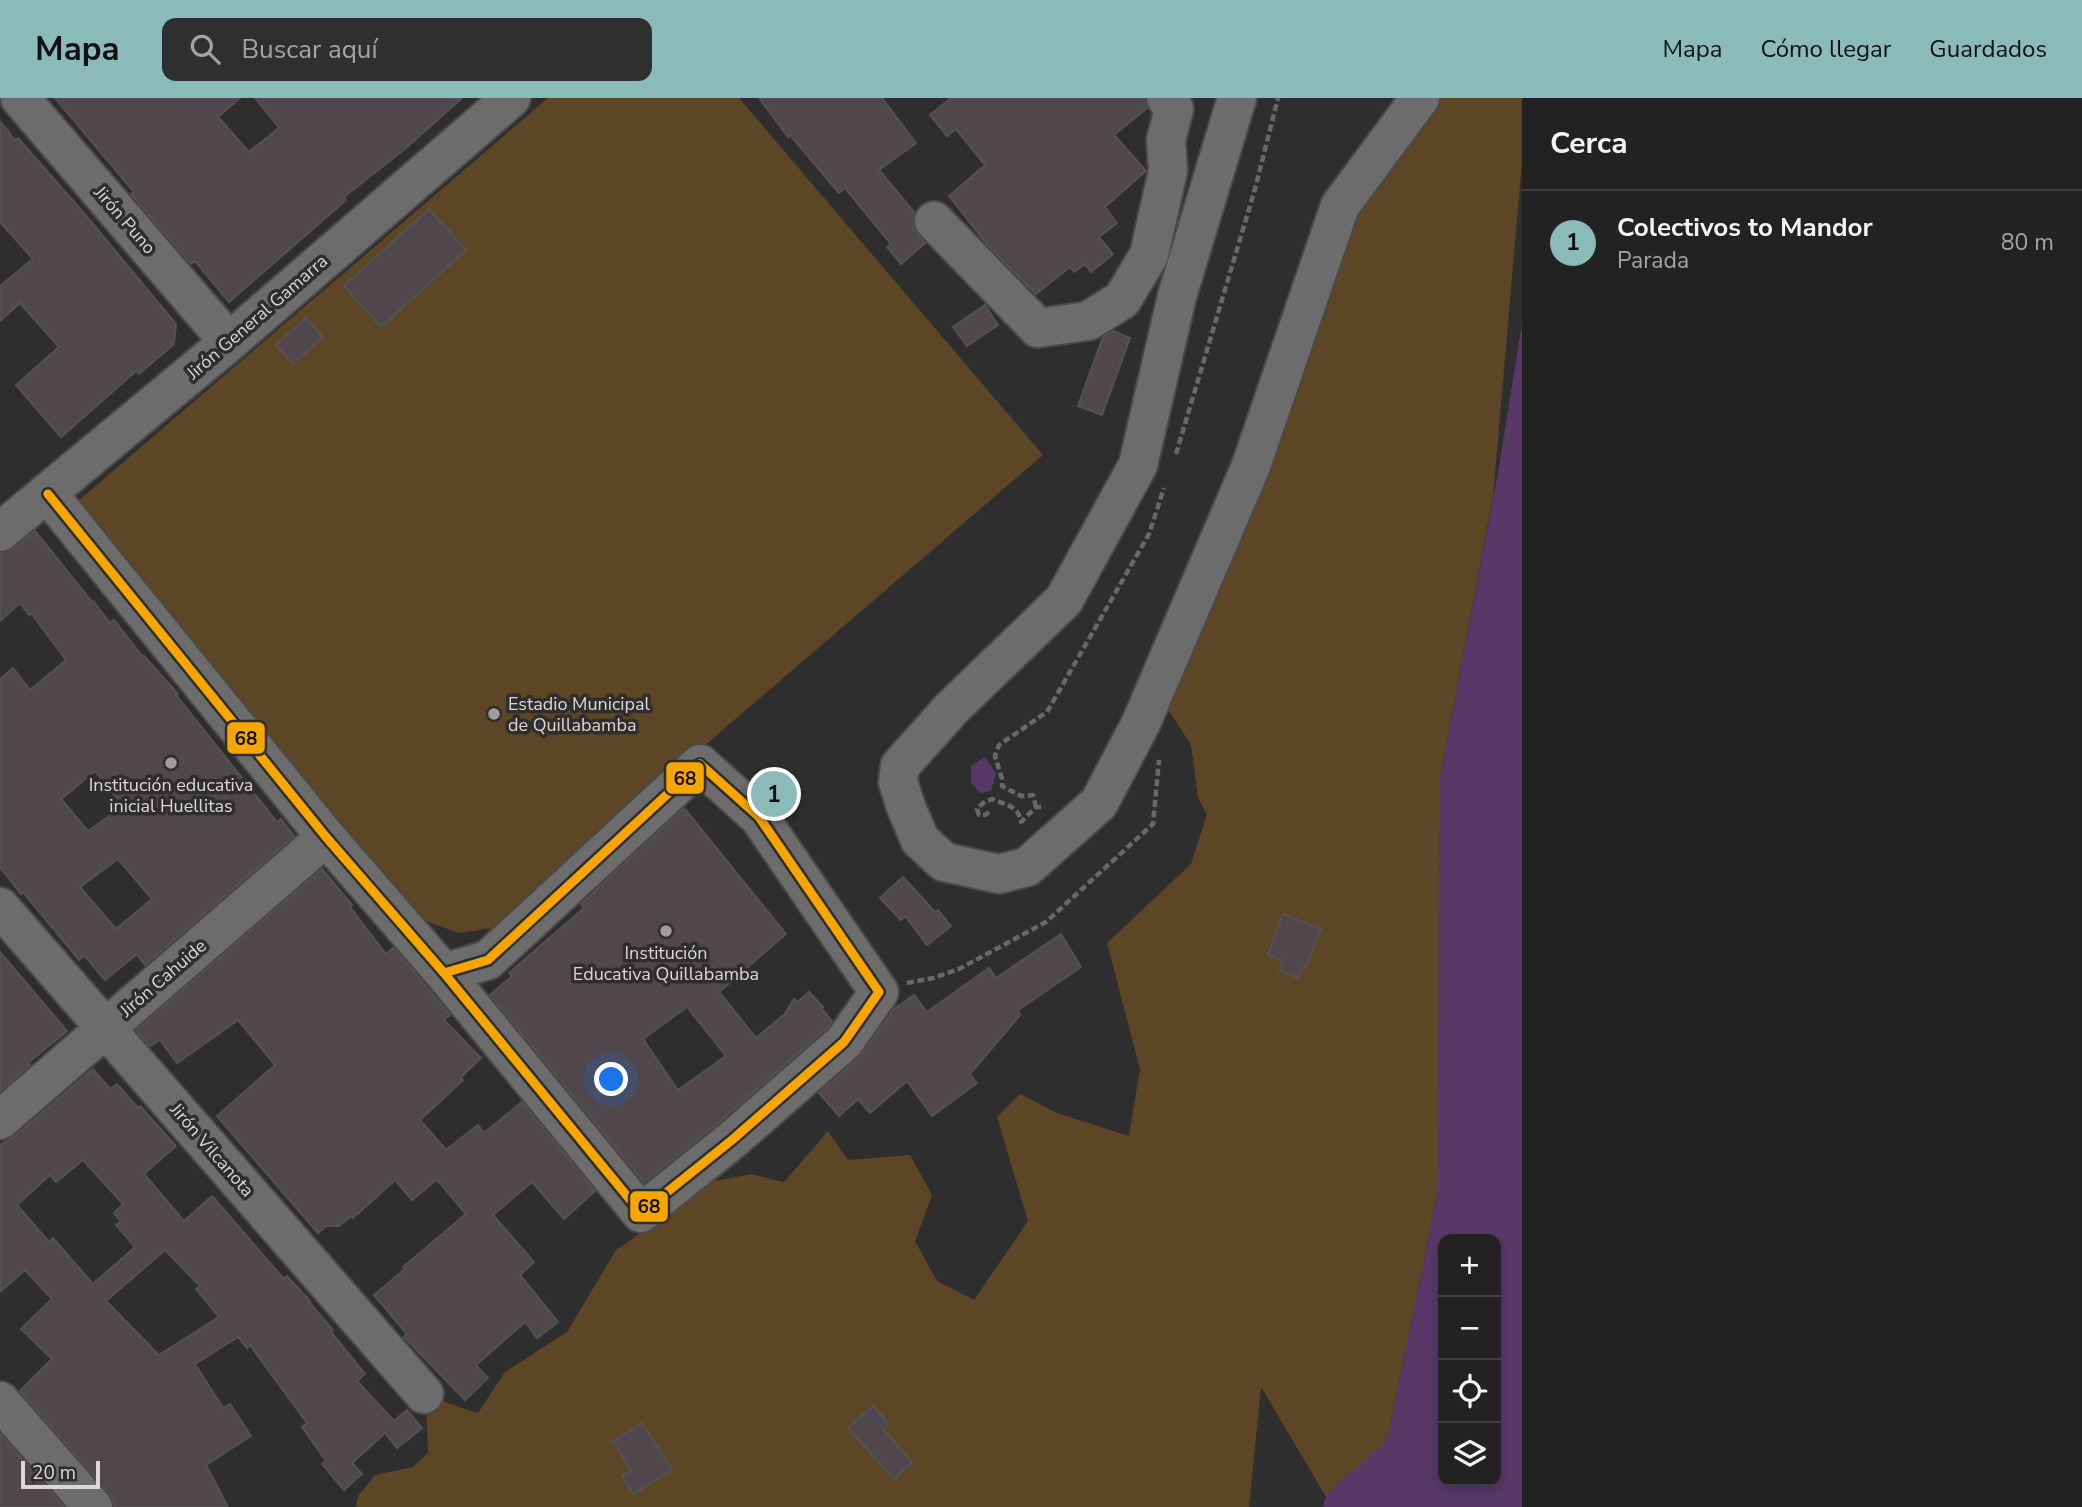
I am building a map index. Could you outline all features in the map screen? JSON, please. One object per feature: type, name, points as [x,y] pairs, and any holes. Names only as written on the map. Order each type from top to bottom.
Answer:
[{"type":"street","name":"Jirón Puno","points":[[20,98],[229,342]]},
{"type":"street","name":"Jirón General Gamarra","points":[[0,532],[229,342],[511,98]]},
{"type":"street","points":[[934,220],[1038,328],[1088,321],[1122,300],[1149,255],[1168,172],[1166,140],[1174,109],[1166,98]]},
{"type":"street","points":[[1237,98],[1177,296],[1138,465],[1064,600],[951,709],[901,766],[898,782],[920,840],[944,862],[999,874],[1027,867],[1099,803],[1141,723],[1251,466],[1340,206],[1420,98]]},
{"type":"street","points":[[48,494],[326,837],[444,973],[641,1213],[732,1140],[844,1042],[879,992],[759,817],[700,764],[488,960],[444,973]]},
{"type":"street","name":"Jirón Cahuide","points":[[0,1120],[326,837]]},
{"type":"street","name":"Jirón Vilcanota","points":[[0,907],[424,1394]]},
{"type":"street","points":[[0,1401],[93,1507]]},
{"type":"path","points":[[1036,807],[1033,795],[1021,796],[1002,786],[995,756],[999,745],[1047,712]]},
{"type":"path","points":[[989,813],[978,815],[977,809],[992,799],[1016,808]]},
{"type":"shaded area","name":"Estadio Municipal de Quillabamba","points":[[548,98],[739,98],[1043,455],[492,928],[459,933],[423,920],[71,507]]},
{"type":"shaded area","points":[[1420,98],[1522,98],[1522,162],[1493,497],[1439,784],[1438,1190],[1374,1507],[1332,1507],[1261,1387],[1249,1507],[356,1507],[358,1496],[375,1475],[413,1467],[428,1453],[426,1396],[478,1413],[505,1372],[567,1332],[616,1250],[715,1181],[751,1174],[784,1182],[828,1131],[848,1160],[910,1155],[932,1195],[915,1241],[937,1281],[974,1300],[1028,1221],[997,1117],[1020,1094],[1057,1113],[1129,1136],[1140,1069],[1107,943],[1191,864],[1207,814],[1198,798],[1191,745],[1155,689],[1343,202]]},
{"type":"shaded area","points":[[1522,323],[1522,1507],[1374,1507],[1438,1190],[1439,784],[1499,467]]},
{"type":"shaded area","points":[[985,757],[996,773],[991,791],[980,793],[971,783],[971,766]]},
{"type":"building","points":[[55,98],[240,98],[218,117],[249,152],[279,128],[255,98],[462,98],[406,148],[344,197],[346,200],[229,302],[195,261],[191,264],[131,194],[134,192]]},
{"type":"building","points":[[759,98],[882,98],[916,143],[879,170],[914,212],[913,227],[925,243],[901,264],[887,247],[891,244],[845,188],[839,193],[790,135],[788,137]]},
{"type":"building","points":[[951,98],[1145,98],[1147,108],[1114,135],[1146,171],[1105,207],[1117,223],[1099,237],[1113,254],[1091,272],[1085,264],[1074,272],[1070,267],[1036,294],[990,248],[949,196],[985,165],[956,129],[947,136],[930,115]]},
{"type":"building","points":[[0,121],[88,218],[176,324],[174,344],[139,374],[136,371],[61,437],[16,385],[59,347],[20,303],[0,321],[0,286],[33,259],[0,222]]},
{"type":"building","points":[[429,209],[466,250],[381,327],[344,286]]},
{"type":"building","points":[[985,305],[998,325],[967,346],[953,327]]},
{"type":"building","points":[[306,318],[323,337],[293,364],[276,345]]},
{"type":"building","points":[[1113,331],[1130,338],[1102,415],[1078,406],[1103,337]]},
{"type":"building","points":[[35,531],[110,623],[114,620],[143,657],[178,694],[176,695],[277,822],[281,819],[294,836],[145,965],[137,954],[105,980],[84,955],[79,960],[0,867],[0,679],[13,668],[30,690],[66,660],[31,613],[29,615],[20,603],[0,621],[0,553],[13,549]],"holes":[[[95,771],[123,806],[88,831],[61,799]],[[118,859],[152,899],[116,929],[80,887]]]},
{"type":"building","points":[[684,808],[786,934],[719,992],[756,1038],[785,1014],[794,999],[798,1002],[809,992],[832,1021],[718,1123],[644,1182],[490,995],[512,976],[509,973],[584,908],[581,904]],"holes":[[[687,1007],[726,1056],[678,1090],[643,1039]]]},
{"type":"building","points":[[322,869],[352,905],[350,907],[386,954],[393,948],[450,1015],[444,1020],[481,1058],[461,1077],[463,1080],[420,1120],[446,1150],[478,1125],[484,1133],[522,1102],[595,1191],[564,1219],[532,1182],[493,1215],[534,1262],[520,1275],[558,1322],[537,1338],[525,1322],[476,1365],[488,1378],[465,1400],[404,1337],[407,1334],[374,1295],[466,1214],[439,1182],[436,1180],[412,1200],[395,1180],[353,1218],[351,1216],[339,1226],[326,1226],[318,1233],[217,1116],[275,1065],[238,1020],[177,1063],[160,1040],[150,1046],[136,1030]]},
{"type":"building","points":[[903,877],[951,926],[927,945],[905,916],[901,920],[880,898]]},
{"type":"building","points":[[1283,914],[1321,929],[1305,969],[1302,968],[1298,978],[1279,970],[1283,961],[1268,955]]},
{"type":"building","points":[[1061,934],[1081,967],[1018,1010],[1020,1015],[970,1074],[977,1083],[932,1116],[907,1081],[870,1113],[858,1099],[839,1116],[819,1093],[859,1058],[894,1009],[914,995],[927,1012],[989,968],[996,978]]},
{"type":"building","points":[[0,952],[67,1031],[28,1063],[30,1065],[0,1091]]},
{"type":"building","points":[[93,1069],[110,1089],[117,1084],[176,1146],[144,1174],[184,1221],[212,1196],[284,1279],[287,1276],[310,1301],[333,1330],[331,1332],[365,1374],[357,1381],[394,1421],[407,1410],[422,1428],[397,1448],[385,1433],[352,1463],[362,1474],[344,1490],[322,1464],[326,1461],[302,1427],[307,1423],[250,1345],[247,1348],[238,1337],[195,1364],[223,1408],[230,1404],[251,1436],[206,1465],[228,1507],[114,1507],[109,1493],[20,1391],[52,1359],[21,1329],[52,1299],[25,1270],[0,1292],[0,1145],[14,1137]],"holes":[[[83,1160],[123,1204],[114,1213],[121,1221],[116,1225],[135,1247],[93,1284],[53,1238],[49,1242],[17,1205],[50,1175],[56,1182]],[[165,1250],[200,1286],[196,1289],[219,1317],[159,1355],[106,1301]]]},
{"type":"building","points":[[873,1406],[889,1424],[883,1429],[912,1462],[894,1479],[848,1428]]},
{"type":"building","points":[[642,1423],[672,1470],[633,1494],[622,1476],[631,1471],[613,1441]]},
{"type":"building","points":[[0,1434],[64,1507],[0,1507]]},
{"type":"waterway","points":[[1347,1507],[1402,1458],[1438,1396]]},
{"type":"transit line","name":"68","points":[[48,494],[326,837],[444,973],[641,1213],[732,1140],[844,1042],[879,992],[759,817],[700,764],[488,960],[444,973]]},
{"type":"place","name":"Estadio Municipal de Quillabamba","points":[[494,714]]},
{"type":"place","name":"Institución educativa inicial Huellitas","points":[[171,763]]},
{"type":"place","name":"Colectivos to Mandor","points":[[774,794]]},
{"type":"place","name":"Institución Educativa Quillabamba","points":[[666,931]]}]
